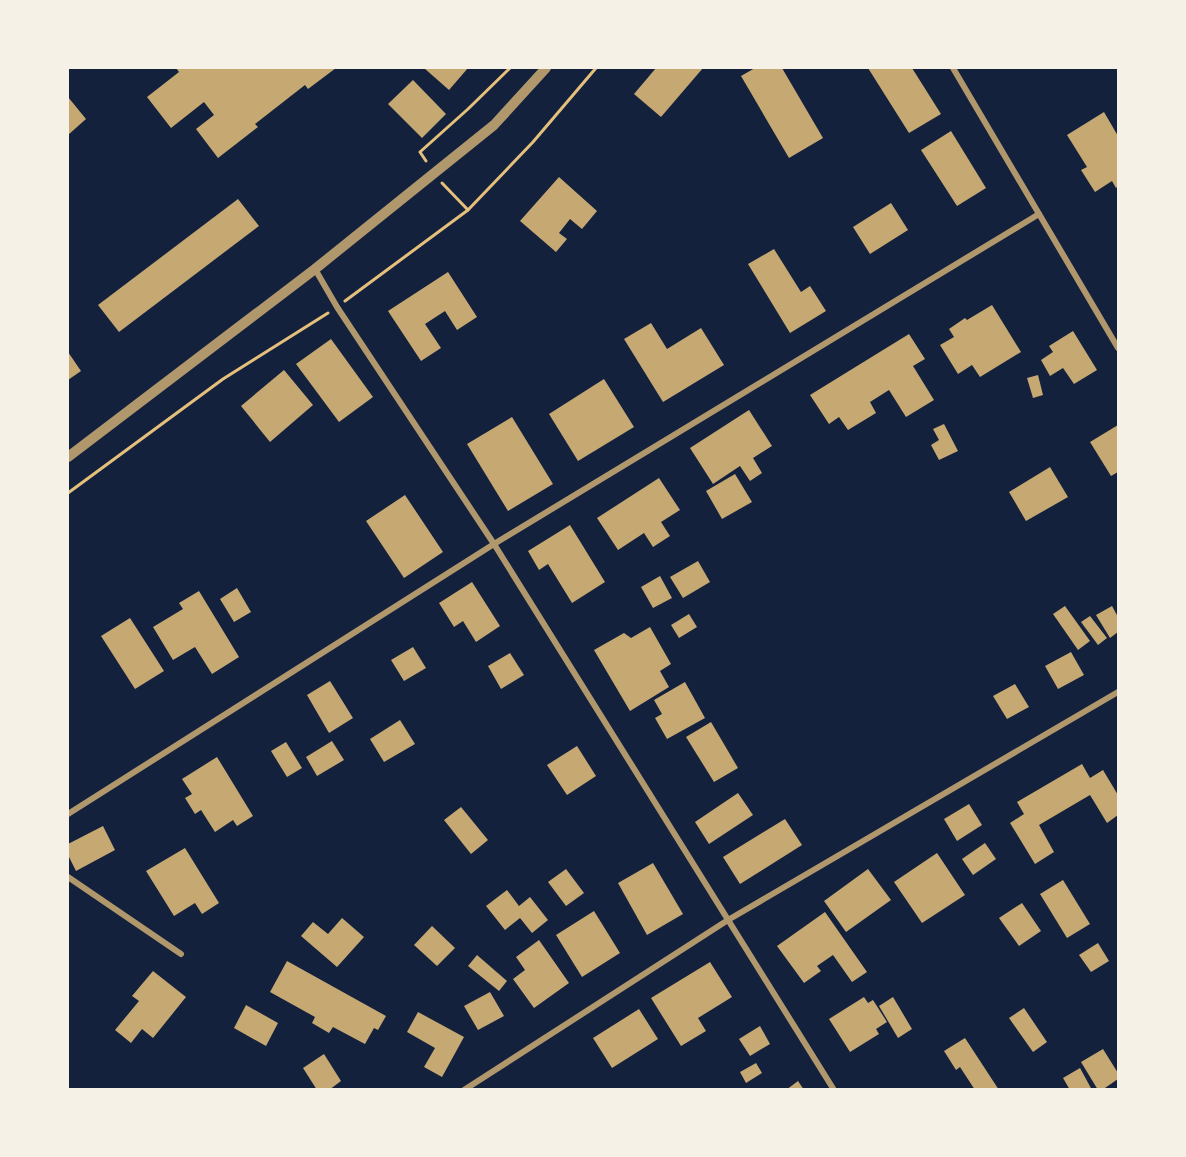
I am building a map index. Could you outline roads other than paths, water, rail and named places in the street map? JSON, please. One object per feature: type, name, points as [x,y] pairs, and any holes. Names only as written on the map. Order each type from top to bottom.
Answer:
[{"type":"street","points":[[68,457],[315,269],[494,125],[546,68]]},
{"type":"street","points":[[953,68],[1119,348]]},
{"type":"street","points":[[68,814],[494,544],[1039,214]]},
{"type":"street","points":[[315,269],[337,308],[494,544],[834,1089]]},
{"type":"street","points":[[464,1089],[728,920],[1119,692]]},
{"type":"street","points":[[68,877],[181,954]]}]
